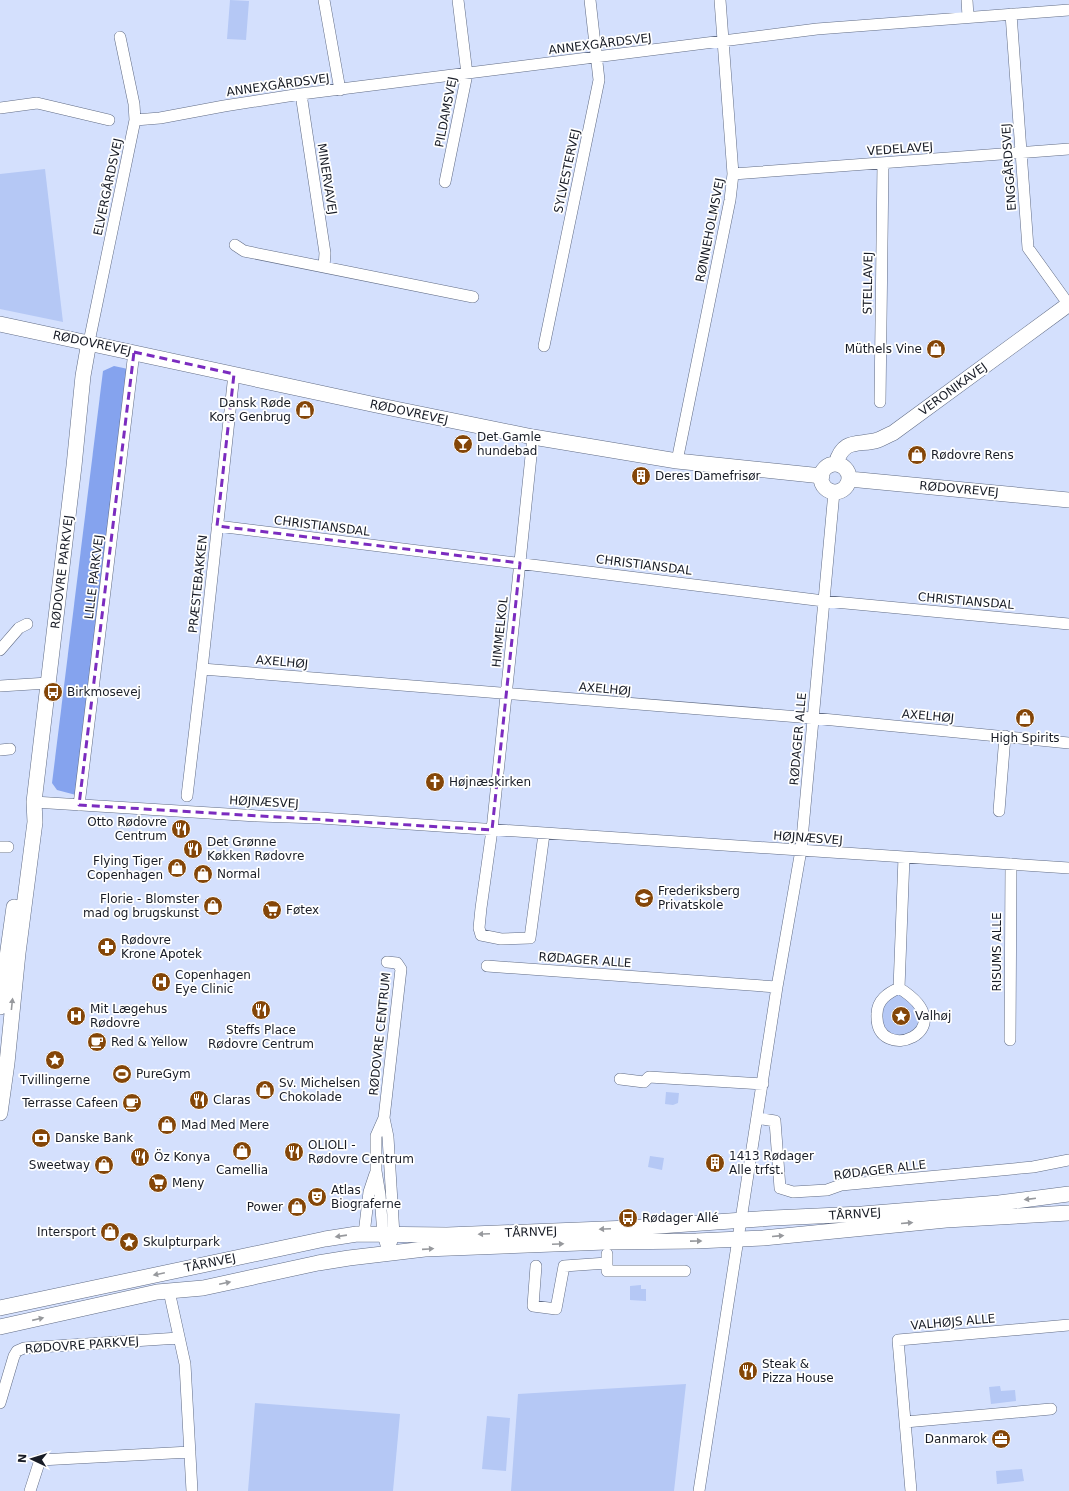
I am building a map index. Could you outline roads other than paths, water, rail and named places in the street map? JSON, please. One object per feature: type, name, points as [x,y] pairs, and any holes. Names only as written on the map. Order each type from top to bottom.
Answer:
[{"type":"street","points":[[324,0],[340,90]]},
{"type":"street","name":"PILDAMSVEJ","points":[[446,182],[467,74],[458,0]]},
{"type":"street","name":"SYLVESTERVEJ","points":[[544,346],[599,80],[590,0]]},
{"type":"street","name":"RØNNEHOLMSVEJ","points":[[677,461],[730,200],[733,174],[720,0]]},
{"type":"street","points":[[967,0],[968,17]]},
{"type":"street","name":"ANNEXGÅRDSVEJ","points":[[135,120],[160,118],[301,94],[597,58],[817,29],[1069,10]]},
{"type":"street","name":"ENGGÅRDSVEJ","points":[[1010,14],[1028,248],[1069,305]]},
{"type":"street","name":"ELVERGÅRDSVEJ","points":[[89,342],[135,120],[134,104],[120,38]]},
{"type":"street","name":"MINERVAVEJ","points":[[301,94],[325,253],[324,267]]},
{"type":"street","points":[[0,108],[37,103],[109,120]]},
{"type":"street","name":"VEDELAVEJ","points":[[733,174],[1069,149]]},
{"type":"street","name":"STELLAVEJ","points":[[880,402],[883,163]]},
{"type":"street","points":[[235,245],[244,251],[473,297]]},
{"type":"street","name":"VERONIKAVEJ","points":[[836,464],[838,455],[844,448],[854,442],[878,440],[893,433],[1069,305]]},
{"type":"street","name":"RØDOVREVEJ","points":[[0,324],[89,342],[384,407],[533,437],[677,461],[822,476]]},
{"type":"street","name":"RØDOVRE PARKVEJ","points":[[0,1113],[7,1063],[4,1042],[13,952],[11,931],[27,822],[34,802],[74,466],[83,376],[89,342]]},
{"type":"street","name":"LILLE PARKVEJ","points":[[79,805],[134,352]]},
{"type":"street","name":"PRÆSTEBAKKEN","points":[[187,796],[234,374]]},
{"type":"street","name":"HIMMELKOL","points":[[492,830],[533,437]]},
{"type":"street","points":[[836,464],[843,466],[849,479],[844,488],[834,492],[825,487],[822,476],[827,467],[836,464]]},
{"type":"street","name":"RØDOVREVEJ","points":[[849,479],[1069,500]]},
{"type":"street","name":"RØDAGER ALLE","points":[[699,1491],[777,987],[800,850],[834,492]]},
{"type":"street","name":"CHRISTIANSDAL","points":[[217,526],[824,601],[1069,624]]},
{"type":"street","points":[[0,650],[19,628],[27,624]]},
{"type":"street","name":"AXELHØJ","points":[[202,668],[812,718],[1069,743]]},
{"type":"street","points":[[0,686],[48,683]]},
{"type":"street","points":[[999,811],[1005,736]]},
{"type":"street","name":"HØJNÆSVEJ","points":[[34,802],[243,815],[320,818],[1069,868]]},
{"type":"street","points":[[492,830],[479,928],[481,935],[501,939],[530,938],[544,834]]},
{"type":"street","points":[[899,988],[904,857]]},
{"type":"street","name":"RISUMS ALLE","points":[[1010,1040],[1011,864]]},
{"type":"street","name":"RØDOVRE PARKVEJ","points":[[0,1007],[13,952]]},
{"type":"street","name":"RØDOVRE CENTRUM","points":[[387,962],[396,963],[401,969],[384,1118],[376,1136],[376,1171],[388,1235]]},
{"type":"street","name":"RØDAGER ALLE","points":[[487,966],[777,987]]},
{"type":"street","points":[[899,988],[912,996],[918,1003],[924,1013],[924,1022],[921,1032],[914,1037],[904,1040],[892,1040],[883,1034],[877,1026],[877,1012],[881,1000],[889,993],[899,988]]},
{"type":"street","points":[[620,1079],[644,1082],[649,1077],[763,1084]]},
{"type":"street","name":"RØDOVRE CENTRUM","points":[[384,1118],[388,1137],[389,1254]]},
{"type":"street","name":"RØDAGER ALLE","points":[[757,1118],[775,1120],[780,1188],[793,1192],[827,1190],[841,1185],[1033,1167],[1069,1160]]},
{"type":"street","name":"RØDOVRE CENTRUM","points":[[364,1234],[369,1192],[376,1171]]},
{"type":"street","name":"TÅRNVEJ","points":[[0,1308],[325,1238],[364,1234],[447,1235],[555,1232],[862,1214],[999,1203],[1069,1194]]},
{"type":"street","name":"TÅRNVEJ","points":[[0,1327],[123,1300],[169,1291],[203,1288],[318,1263],[425,1249],[739,1239],[946,1220],[1069,1213]]},
{"type":"street","points":[[536,1266],[533,1306],[556,1309],[564,1266],[607,1259],[607,1271],[685,1271]]},
{"type":"street","points":[[169,1291],[185,1364],[192,1491]]},
{"type":"street","name":"VALHØJS ALLE","points":[[911,1491],[898,1340],[1069,1325]]},
{"type":"street","name":"RØDOVRE PARKVEJ","points":[[0,1403],[14,1356],[18,1351],[24,1348],[179,1338]]},
{"type":"street","points":[[905,1422],[1052,1409]]},
{"type":"street","points":[[30,1491],[40,1460],[190,1452]]},
{"type":"place","name":"Müthels Vine","points":[[936,349]]},
{"type":"place","name":"Dansk Røde Kors Genbrug","points":[[305,410]]},
{"type":"place","name":"Det Gamle hundebad","points":[[463,444]]},
{"type":"place","name":"Rødovre Rens","points":[[917,455]]},
{"type":"place","name":"Deres Damefrisør","points":[[641,476]]},
{"type":"place","name":"Birkmosevej","points":[[53,692]]},
{"type":"place","name":"High Spirits","points":[[1025,718]]},
{"type":"place","name":"Højnæskirken","points":[[435,782]]},
{"type":"place","name":"Otto Rødovre Centrum","points":[[181,829]]},
{"type":"place","name":"Det Grønne Køkken Rødovre","points":[[193,849]]},
{"type":"place","name":"Flying Tiger Copenhagen","points":[[177,868]]},
{"type":"place","name":"Normal","points":[[203,874]]},
{"type":"place","name":"Frederiksberg Privatskole","points":[[644,898]]},
{"type":"place","name":"Florie - Blomster mad og brugskunst","points":[[213,906]]},
{"type":"place","name":"Føtex","points":[[272,910]]},
{"type":"place","name":"Rødovre Krone Apotek","points":[[107,947]]},
{"type":"place","name":"Copenhagen Eye Clinic","points":[[161,982]]},
{"type":"place","name":"Steffs Place Rødovre Centrum","points":[[261,1010]]},
{"type":"place","name":"Mit Lægehus Rødovre","points":[[76,1016]]},
{"type":"place","name":"Valhøj","points":[[901,1016]]},
{"type":"place","name":"Red & Yellow","points":[[97,1042]]},
{"type":"place","name":"Tvillingerne","points":[[55,1060]]},
{"type":"place","name":"PureGym","points":[[122,1074]]},
{"type":"place","name":"Sv. Michelsen Chokolade","points":[[265,1090]]},
{"type":"place","name":"Claras","points":[[199,1100]]},
{"type":"place","name":"Terrasse Cafeen","points":[[132,1103]]},
{"type":"place","name":"Mad Med Mere","points":[[167,1125]]},
{"type":"place","name":"Danske Bank","points":[[41,1138]]},
{"type":"place","name":"Camellia","points":[[242,1151]]},
{"type":"place","name":"OLIOLI - Rødovre Centrum","points":[[294,1152]]},
{"type":"place","name":"Öz Konya","points":[[140,1157]]},
{"type":"place","name":"1413 Rødager Alle trfst.","points":[[715,1163]]},
{"type":"place","name":"Sweetway","points":[[104,1165]]},
{"type":"place","name":"Meny","points":[[158,1183]]},
{"type":"place","name":"Atlas Biograferne","points":[[317,1197]]},
{"type":"place","name":"Power","points":[[297,1207]]},
{"type":"place","name":"Rødager Allé","points":[[628,1218]]},
{"type":"place","name":"Intersport","points":[[110,1232]]},
{"type":"place","name":"Skulpturpark","points":[[129,1242]]},
{"type":"place","name":"Steak & Pizza House","points":[[748,1371]]},
{"type":"place","name":"Danmarok","points":[[1001,1439]]}]
